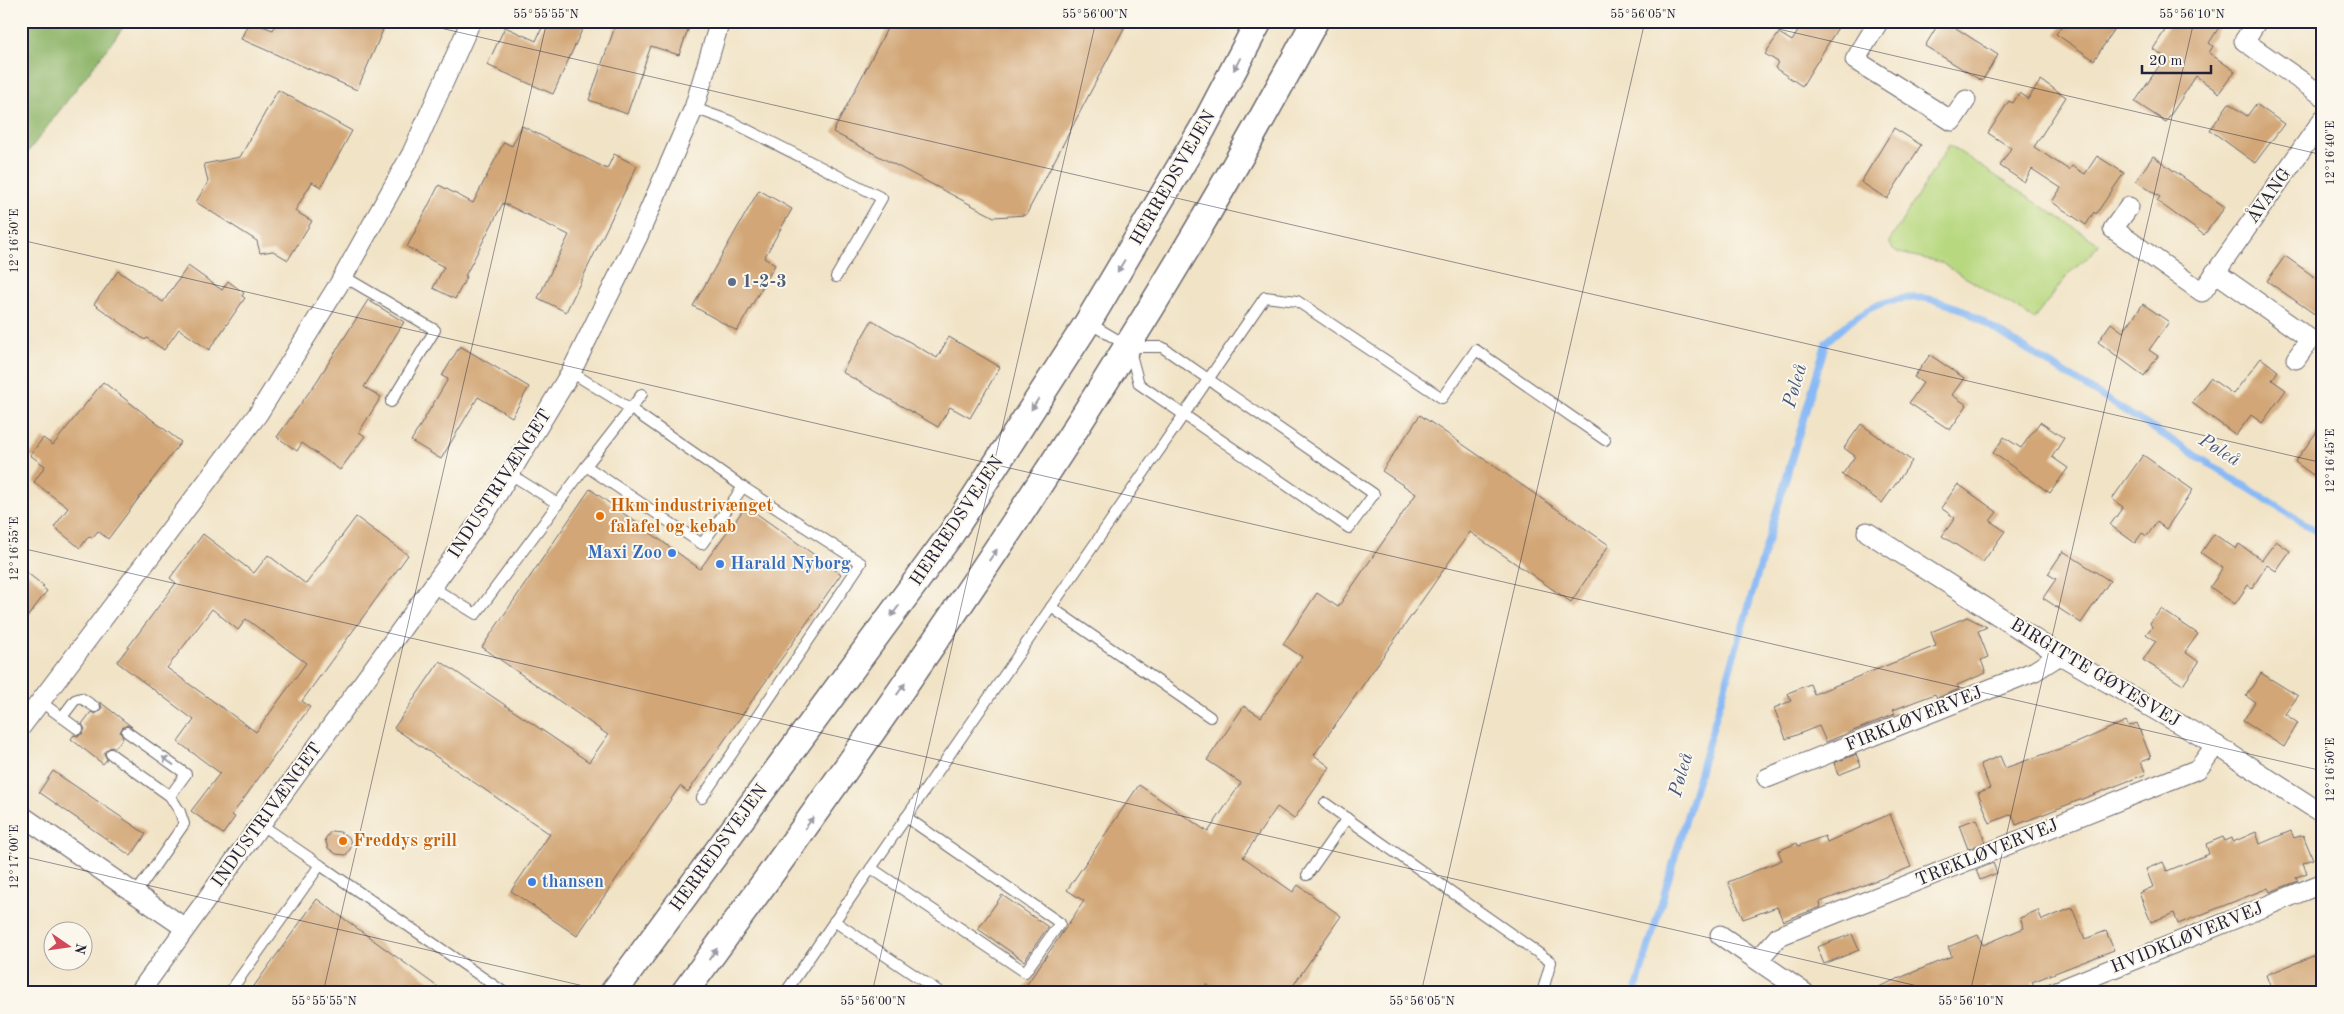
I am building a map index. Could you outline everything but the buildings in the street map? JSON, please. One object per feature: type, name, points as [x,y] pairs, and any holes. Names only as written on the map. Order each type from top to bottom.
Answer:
[{"type":"street","points":[[21,727],[258,414],[343,276],[416,147],[471,21]]},
{"type":"street","name":"INDUSTRIVÆNGET","points":[[139,993],[489,508],[571,372],[638,236],[694,108],[720,21]]},
{"type":"street","name":"HERREDSVEJEN","points":[[613,993],[951,534],[1088,322],[1203,128],[1260,21]]},
{"type":"street","points":[[684,993],[804,830],[1002,543],[1129,347],[1273,100],[1315,21]]},
{"type":"street","points":[[1879,21],[1855,60],[1952,121],[1966,100]]},
{"type":"street","points":[[2257,21],[2244,41],[2323,96]]},
{"type":"street","name":"ÅVANG","points":[[2129,207],[2113,229],[2202,292],[2323,119]]},
{"type":"street","points":[[2215,272],[2310,339],[2296,359]]},
{"type":"street","name":"BIRGITTE GØYESVEJ","points":[[1867,532],[2060,655],[2216,745],[2323,814]]},
{"type":"street","name":"FIRKLØVERVEJ","points":[[1767,778],[2035,671],[2060,655]]},
{"type":"street","name":"TREKLØVERVEJ","points":[[1758,960],[1779,936],[2198,768],[2216,745]]},
{"type":"street","points":[[21,815],[185,928]]},
{"type":"street","name":"HVIDKLØVERVEJ","points":[[2052,993],[2323,883]]},
{"type":"street","points":[[1720,935],[1805,993]]},
{"type":"lane","points":[[694,108],[730,121],[882,198],[836,277]]},
{"type":"lane","points":[[343,276],[435,330],[391,402]]},
{"type":"lane","points":[[785,993],[1266,297],[1296,301],[1442,398],[1476,350],[1605,440]]},
{"type":"lane","points":[[1088,322],[1129,347],[1162,347],[1374,494],[1350,528],[1139,384],[1129,347]]},
{"type":"lane","points":[[571,372],[631,409],[743,487],[861,563],[702,798]]},
{"type":"lane","points":[[432,587],[476,614],[642,394]]},
{"type":"lane","points":[[586,466],[702,544],[743,487]]},
{"type":"lane","points":[[510,474],[558,504]]},
{"type":"lane","points":[[1051,607],[1210,717]]},
{"type":"lane","points":[[62,716],[75,700],[81,698],[94,707]]},
{"type":"lane","points":[[41,702],[78,729]]},
{"type":"lane","points":[[127,732],[186,774],[170,796]]},
{"type":"lane","points":[[111,754],[170,796],[180,812],[184,824],[136,893]]},
{"type":"lane","points":[[1325,803],[1551,962],[1542,993]]},
{"type":"lane","points":[[871,868],[1025,972],[1060,923],[906,818]]},
{"type":"lane","points":[[1307,874],[1347,818]]},
{"type":"lane","points":[[260,824],[505,993]]},
{"type":"lane","points":[[229,993],[320,865]]},
{"type":"lane","points":[[834,921],[941,993]]},
{"type":"green space","points":[[21,21],[128,21],[21,161]]},
{"type":"green space","points":[[1949,145],[2099,244],[2086,259],[2069,273],[2034,319],[1940,262],[1899,253],[1893,249],[1889,242]]},
{"type":"waterway","name":"Pøleå","points":[[1635,993],[1826,342],[1859,315],[1881,303],[1908,298],[1938,301],[1964,310],[2323,535]]},
{"type":"place","name":"1-2-3","points":[[732,282]]},
{"type":"place","name":"Hkm industrivænget falafel og kebab","points":[[600,516]]},
{"type":"place","name":"Maxi Zoo","points":[[672,553]]},
{"type":"place","name":"Harald Nyborg","points":[[720,564]]},
{"type":"place","name":"Freddys grill","points":[[343,841]]},
{"type":"place","name":"thansen","points":[[532,882]]}]
